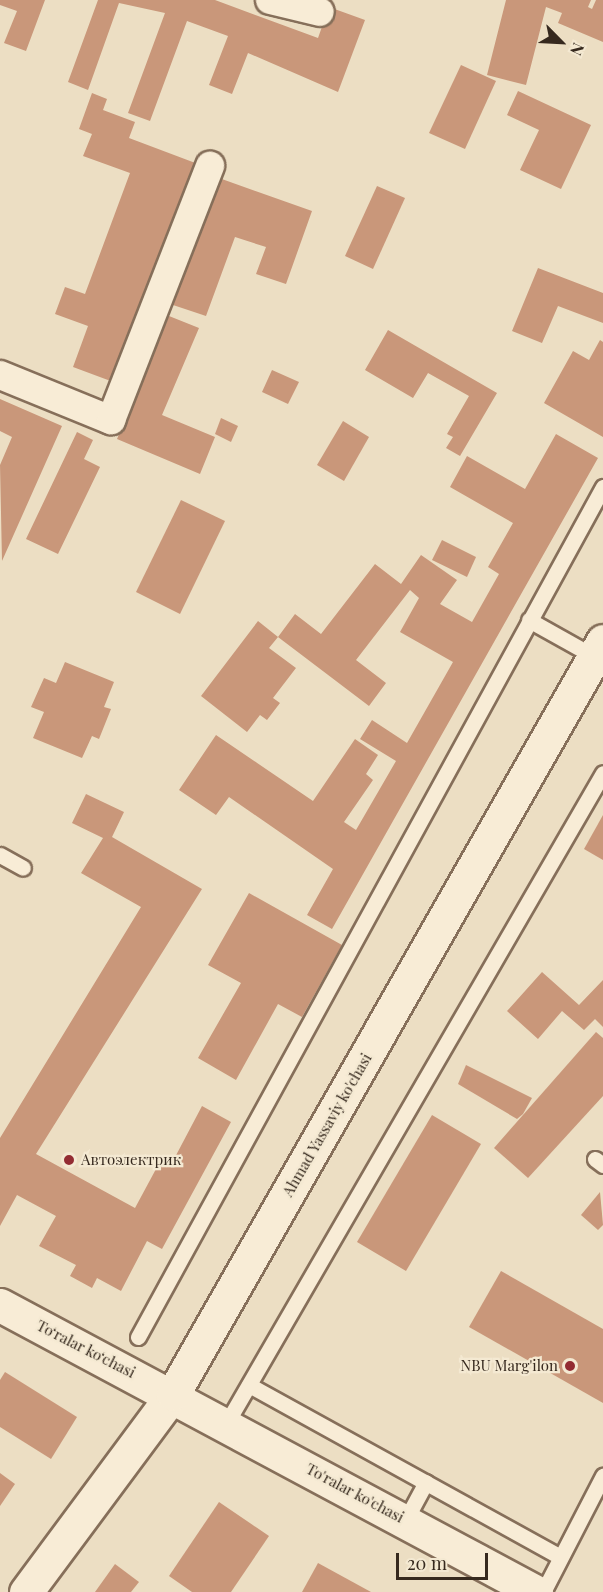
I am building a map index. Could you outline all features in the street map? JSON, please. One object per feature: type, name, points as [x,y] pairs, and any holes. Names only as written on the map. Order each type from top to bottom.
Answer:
[{"type":"main road","name":"Ahmad Yassaviy ko'chasi","points":[[26,1592],[173,1394],[600,653]]},
{"type":"main road","name":"Toʻralar koʻchasi","points":[[0,1305],[173,1394]]},
{"type":"main road","name":"To'ralar ko'chasi","points":[[173,1394],[536,1592]]},
{"type":"street","points":[[270,0],[320,12]]},
{"type":"street","points":[[0,375],[111,420],[210,166]]},
{"type":"lane","points":[[138,1336],[603,487]]},
{"type":"lane","points":[[529,620],[600,653]]},
{"type":"lane","points":[[226,1424],[603,773]]},
{"type":"lane","points":[[0,855],[22,868]]},
{"type":"lane","points":[[249,1384],[560,1557]]},
{"type":"lane","points":[[543,1592],[603,1476]]},
{"type":"lane","points":[[405,1521],[426,1482]]},
{"type":"building","points":[[0,0],[45,0],[26,51],[4,43],[17,11],[0,5]]},
{"type":"building","points":[[98,0],[215,0],[318,38],[329,7],[365,20],[338,92],[248,53],[232,94],[209,85],[228,36],[187,21],[150,121],[128,113],[165,13],[119,3],[88,90],[68,82]]},
{"type":"building","points":[[506,0],[591,0],[588,7],[592,9],[596,0],[603,0],[603,42],[558,23],[562,13],[546,7],[526,85],[487,75]]},
{"type":"building","points":[[461,65],[496,81],[465,149],[429,133]]},
{"type":"building","points":[[518,91],[591,125],[561,189],[520,170],[539,130],[507,115]]},
{"type":"building","points":[[92,93],[107,99],[103,110],[135,122],[129,138],[198,164],[116,383],[73,367],[88,326],[55,314],[65,287],[85,294],[130,173],[83,156],[92,134],[79,129]]},
{"type":"building","points":[[219,178],[312,211],[286,284],[256,274],[266,247],[235,237],[206,316],[173,305]]},
{"type":"building","points":[[377,186],[405,198],[373,269],[345,256]]},
{"type":"building","points":[[538,268],[603,293],[603,323],[558,306],[542,343],[512,331]]},
{"type":"building","points":[[169,316],[199,328],[162,415],[215,437],[200,474],[117,439]]},
{"type":"building","points":[[388,330],[497,393],[460,456],[446,448],[453,437],[447,434],[469,396],[428,373],[413,398],[365,370]]},
{"type":"building","points":[[600,340],[603,342],[603,437],[544,403],[573,351],[589,360]]},
{"type":"building","points":[[272,370],[299,382],[288,404],[262,392]]},
{"type":"building","points":[[0,399],[62,426],[2,561],[0,465],[12,437],[0,431]]},
{"type":"building","points":[[221,418],[238,426],[231,442],[215,434]]},
{"type":"building","points":[[343,421],[369,437],[344,481],[317,465]]},
{"type":"building","points":[[77,432],[93,440],[84,459],[100,467],[58,554],[26,539]]},
{"type":"building","points":[[556,434],[598,458],[332,929],[307,915],[333,869],[229,797],[216,815],[179,790],[216,735],[313,801],[355,739],[378,755],[366,774],[373,780],[344,822],[356,830],[396,761],[360,739],[372,720],[407,743],[453,662],[400,632],[419,598],[410,590],[356,660],[386,683],[369,706],[278,637],[295,614],[321,634],[375,564],[401,584],[421,555],[457,580],[440,604],[472,622],[499,574],[488,567],[513,523],[450,487],[467,456],[525,489]]},
{"type":"building","points":[[181,500],[225,521],[180,614],[136,592]]},
{"type":"building","points":[[442,540],[476,557],[467,577],[432,560]]},
{"type":"building","points":[[258,621],[278,637],[269,648],[296,668],[273,698],[280,703],[267,720],[260,715],[247,732],[201,696]]},
{"type":"building","points":[[65,662],[114,682],[104,707],[111,709],[99,739],[92,736],[82,758],[33,738],[44,712],[31,707],[44,678],[56,683]]},
{"type":"building","points":[[86,794],[124,812],[112,837],[202,889],[36,1154],[135,1208],[163,1156],[173,1161],[202,1106],[231,1122],[162,1249],[147,1241],[121,1291],[97,1278],[92,1288],[70,1276],[76,1265],[39,1246],[56,1216],[17,1195],[0,1226],[0,1138],[141,907],[81,873],[103,838],[72,823]]},
{"type":"building","points":[[603,815],[603,860],[584,849]]},
{"type":"building","points":[[249,893],[342,945],[302,1017],[278,1004],[236,1080],[198,1058],[241,983],[208,965]]},
{"type":"building","points":[[542,972],[579,1005],[603,980],[603,1027],[595,1019],[584,1030],[562,1011],[538,1039],[507,1011]]},
{"type":"building","points":[[596,1032],[603,1038],[603,1096],[528,1178],[494,1148]]},
{"type":"building","points":[[466,1065],[532,1098],[523,1114],[517,1119],[458,1084]]},
{"type":"building","points":[[432,1115],[481,1144],[406,1271],[357,1242]]},
{"type":"building","points":[[600,1192],[603,1225],[598,1230],[581,1215]]},
{"type":"building","name":"NBU Marg'ilon","points":[[501,1271],[603,1329],[603,1403],[469,1327]]},
{"type":"building","points":[[5,1372],[77,1417],[51,1459],[0,1427],[0,1380]]},
{"type":"building","points":[[0,1473],[15,1484],[0,1506]]},
{"type":"building","points":[[219,1502],[269,1536],[231,1592],[192,1592],[169,1576]]},
{"type":"building","points":[[318,1563],[371,1592],[302,1592]]},
{"type":"building","points":[[115,1564],[139,1582],[131,1592],[95,1592]]},
{"type":"place","name":"Автоэлектрик","points":[[69,1160]]},
{"type":"place","name":"NBU Marg'ilon","points":[[570,1366]]}]
